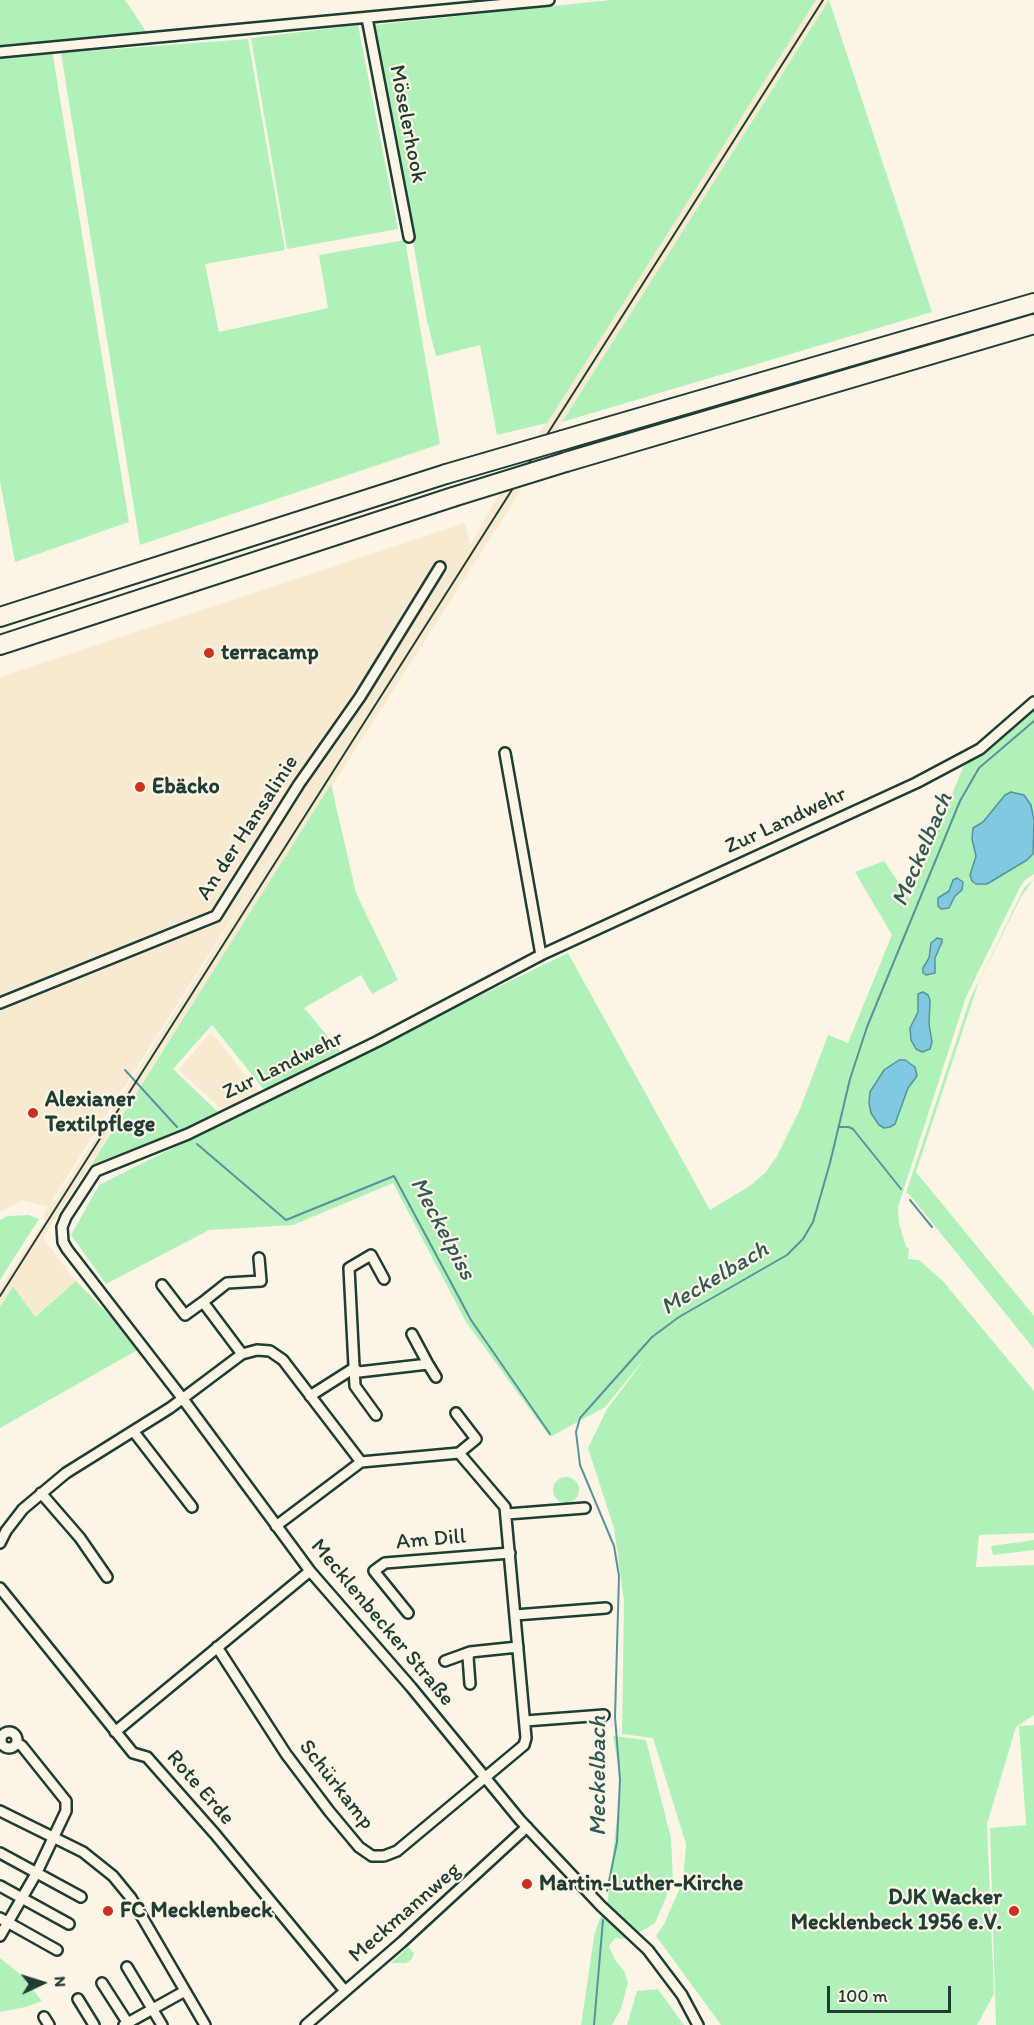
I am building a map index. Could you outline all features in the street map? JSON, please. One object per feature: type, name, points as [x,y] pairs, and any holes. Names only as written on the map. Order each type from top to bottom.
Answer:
[{"type":"highway","points":[[0,617],[446,474],[1034,303]]},
{"type":"highway","points":[[0,645],[453,497],[1034,324]]},
{"type":"street","points":[[0,52],[549,0]]},
{"type":"street","name":"Möselerhook","points":[[367,18],[409,237]]},
{"type":"street","name":"An der Hansalinie","points":[[0,1003],[216,916],[299,784],[360,697],[440,567]]},
{"type":"street","name":"Zur Landwehr","points":[[62,1227],[96,1171],[188,1134],[378,1041],[541,955],[916,783],[980,749],[1034,702]]},
{"type":"street","points":[[506,753],[541,955]]},
{"type":"street","name":"Mecklenbecker Straße","points":[[62,1227],[63,1242],[67,1249],[183,1399],[310,1571],[411,1687],[527,1827],[601,1906],[648,1950],[682,1995],[698,2025]]},
{"type":"street","points":[[376,1415],[355,1386],[349,1268],[371,1256],[384,1279]]},
{"type":"street","points":[[162,1285],[185,1315],[227,1283],[261,1281],[260,1258]]},
{"type":"street","points":[[203,1302],[242,1354]]},
{"type":"street","points":[[412,1334],[436,1377]]},
{"type":"street","points":[[0,1543],[23,1509],[66,1473],[183,1399],[242,1354],[257,1350],[270,1351],[283,1360],[361,1462]]},
{"type":"street","points":[[354,1368],[359,1371],[429,1364]]},
{"type":"street","points":[[310,1396],[354,1368]]},
{"type":"street","points":[[276,1526],[361,1462],[459,1453],[476,1439],[456,1413]]},
{"type":"street","points":[[134,1432],[192,1507]]},
{"type":"street","points":[[459,1453],[506,1507],[525,1721],[524,1745],[485,1778]]},
{"type":"street","points":[[41,1493],[80,1538],[107,1577]]},
{"type":"street","points":[[507,1514],[585,1508]]},
{"type":"street","name":"Am Dill","points":[[408,1613],[375,1571],[385,1563],[510,1553]]},
{"type":"street","points":[[115,1732],[310,1571]]},
{"type":"street","name":"Rote Erde","points":[[0,1588],[115,1732],[134,1753],[147,1756],[345,1991]]},
{"type":"street","points":[[515,1616],[606,1608]]},
{"type":"street","name":"Schürkamp","points":[[217,1647],[286,1754],[329,1811],[366,1853],[372,1856],[384,1856],[397,1851],[485,1778]]},
{"type":"street","points":[[445,1661],[470,1652],[518,1647]]},
{"type":"street","points":[[470,1652],[468,1657],[470,1684]]},
{"type":"street","points":[[525,1721],[604,1715]]},
{"type":"street","points":[[0,1936],[5,1920],[23,1897],[37,1872],[66,1811],[66,1801],[22,1746],[17,1743]]},
{"type":"street","points":[[0,1811],[55,1837],[92,1858],[113,1876],[131,1898],[205,2025]]},
{"type":"street","name":"Meckmannweg","points":[[306,2025],[402,1942],[527,1827]]},
{"type":"street","points":[[0,1853],[81,1897]]},
{"type":"street","points":[[0,1886],[69,1924]]},
{"type":"street","points":[[5,1920],[57,1950]]},
{"type":"street","points":[[127,1966],[162,2025]]},
{"type":"street","points":[[102,1983],[127,2024],[185,1991]]},
{"type":"street","points":[[78,1999],[94,2025]]},
{"type":"shaded area","points":[[816,0],[829,0],[507,512],[43,1238],[76,1281],[34,1317],[13,1286],[0,1306],[0,1289],[44,1221],[44,1212],[48,1207],[22,1200],[0,1212],[0,677],[465,523],[471,545],[489,511]],"holes":[[[336,756],[55,1201],[52,1200]]]},
{"type":"shaded area","points":[[211,1032],[260,1093],[224,1111],[178,1070]]},
{"type":"green space","points":[[0,0],[125,0],[147,33],[0,47]]},
{"type":"green space","points":[[611,0],[816,0],[547,423],[497,435],[480,345],[436,356],[427,321],[374,25]]},
{"type":"green space","points":[[829,0],[932,312],[562,422]]},
{"type":"green space","points":[[358,25],[398,229],[287,249],[251,38]]},
{"type":"green space","points":[[248,39],[285,250],[205,264],[219,332],[328,308],[319,255],[405,240],[440,444],[140,545],[61,53]]},
{"type":"green space","points":[[52,50],[129,522],[15,562],[0,481],[0,55]]},
{"type":"green space","points":[[1034,707],[1034,821],[1031,805],[1005,795],[983,822],[973,829],[972,839],[976,856],[970,875],[1033,854],[1034,825],[1034,874],[1025,880],[1019,889],[966,997],[898,1207],[899,1223],[906,1247],[909,1248],[908,1259],[919,1260],[942,1280],[1034,1391],[1034,1533],[979,1535],[976,1567],[1034,1565],[1034,1715],[1016,1727],[987,1824],[994,1994],[977,2025],[721,2025],[656,1936],[664,1924],[683,1881],[686,1844],[653,1738],[622,1734],[624,1601],[614,1528],[588,1448],[607,1409],[647,1356],[605,1407],[550,1437],[466,1322],[393,1183],[293,1225],[209,1230],[106,1284],[71,1235],[99,1185],[568,953],[710,1210],[751,1185],[765,1173],[777,1156],[800,1109],[828,1035],[848,1043],[892,935],[855,872],[884,861],[910,899],[963,767]],"holes":[[[962,890],[955,896],[949,908],[938,899],[949,891]],[[942,942],[935,958],[935,973],[923,968]],[[930,1000],[929,1024],[932,1042],[923,1052],[916,1049],[911,1040],[910,1028],[918,1012]],[[899,1060],[905,1060],[915,1067],[917,1076],[908,1088],[895,1124],[871,1113],[869,1103],[871,1092],[884,1070]]]},
{"type":"green space","points":[[331,784],[356,893],[398,980],[372,994],[361,975],[304,1008],[340,1051],[265,1091],[212,1025],[173,1069],[220,1114],[91,1165]]},
{"type":"green space","points":[[1034,879],[1021,897],[979,981],[916,1172],[1034,1316],[1034,1349],[906,1193],[970,999],[1024,888]]},
{"type":"green space","points":[[29,1215],[39,1219],[0,1280],[0,1220],[8,1216]]},
{"type":"green space","points":[[76,1281],[141,1348],[0,1428],[0,1307],[13,1286],[35,1317]]},
{"type":"green space","points":[[566,1477],[575,1481],[579,1490],[575,1499],[566,1503],[557,1499],[553,1490],[557,1481]]},
{"type":"green space","points":[[1034,1540],[1034,1550],[993,1555],[991,1546]]},
{"type":"green space","name":"DJK Wacker Mecklenbeck 1956 e.V.","points":[[1034,1725],[1034,2025],[996,2025],[990,1828],[1026,1825],[1019,1726]]},
{"type":"green space","points":[[613,1736],[646,1740],[671,1838],[673,1881],[655,1923],[622,1939],[615,1938],[609,1946],[628,1982],[621,2009],[612,2025],[581,2025],[594,1937],[607,1906],[621,1783]]},
{"type":"green space","points":[[408,1947],[414,1953],[412,1959],[406,1963],[391,1963]]},
{"type":"green space","points":[[0,1958],[21,1975],[42,2001],[0,2012]]},
{"type":"green space","points":[[658,1989],[684,2025],[627,2025],[637,1991]]},
{"type":"water","points":[[1011,792],[1024,795],[1031,805],[1034,821],[1033,854],[987,884],[976,884],[970,875],[976,856],[972,839],[973,828],[983,822],[1005,795]]},
{"type":"water","points":[[957,878],[963,882],[962,890],[955,896],[949,908],[941,909],[938,906],[938,898],[949,891],[953,880]]},
{"type":"water","points":[[937,938],[942,939],[942,942],[935,958],[935,973],[926,975],[923,973],[923,968],[929,958],[931,943]]},
{"type":"water","points":[[923,992],[930,1000],[929,1024],[932,1042],[930,1049],[922,1052],[916,1049],[911,1040],[910,1028],[918,1012],[918,994]]},
{"type":"water","points":[[899,1060],[905,1060],[915,1067],[917,1076],[908,1088],[895,1124],[884,1128],[879,1125],[871,1113],[870,1092],[884,1070]]},
{"type":"waterway","name":"Meckelbach","points":[[607,1891],[617,1842],[620,1780],[615,1717],[619,1576],[614,1546],[580,1465],[576,1432],[580,1418],[652,1337],[679,1317],[787,1255],[803,1239],[813,1222],[850,1079],[867,1027],[960,801],[979,768],[1034,721]]},
{"type":"waterway","name":"Meckelpiss","points":[[125,1070],[177,1127]]},
{"type":"waterway","points":[[839,1127],[853,1129],[901,1189]]},
{"type":"waterway","name":"Meckelpiss","points":[[197,1144],[286,1220],[394,1176],[471,1320],[550,1434]]},
{"type":"waterway","points":[[910,1200],[932,1227]]},
{"type":"waterway","name":"Meckelbach","points":[[594,2025],[603,1920]]},
{"type":"railway","points":[[0,1296],[823,0]]},
{"type":"place","name":"terracamp","points":[[209,653]]},
{"type":"place","name":"Ebäcko","points":[[140,787]]},
{"type":"place","name":"Alexianer Textilpflege","points":[[33,1113]]},
{"type":"place","name":"Martin-Luther-Kirche","points":[[527,1884]]},
{"type":"place","name":"FC Mecklenbeck","points":[[108,1911]]},
{"type":"place","name":"DJK Wacker Mecklenbeck 1956 e.V.","points":[[1014,1911]]}]
